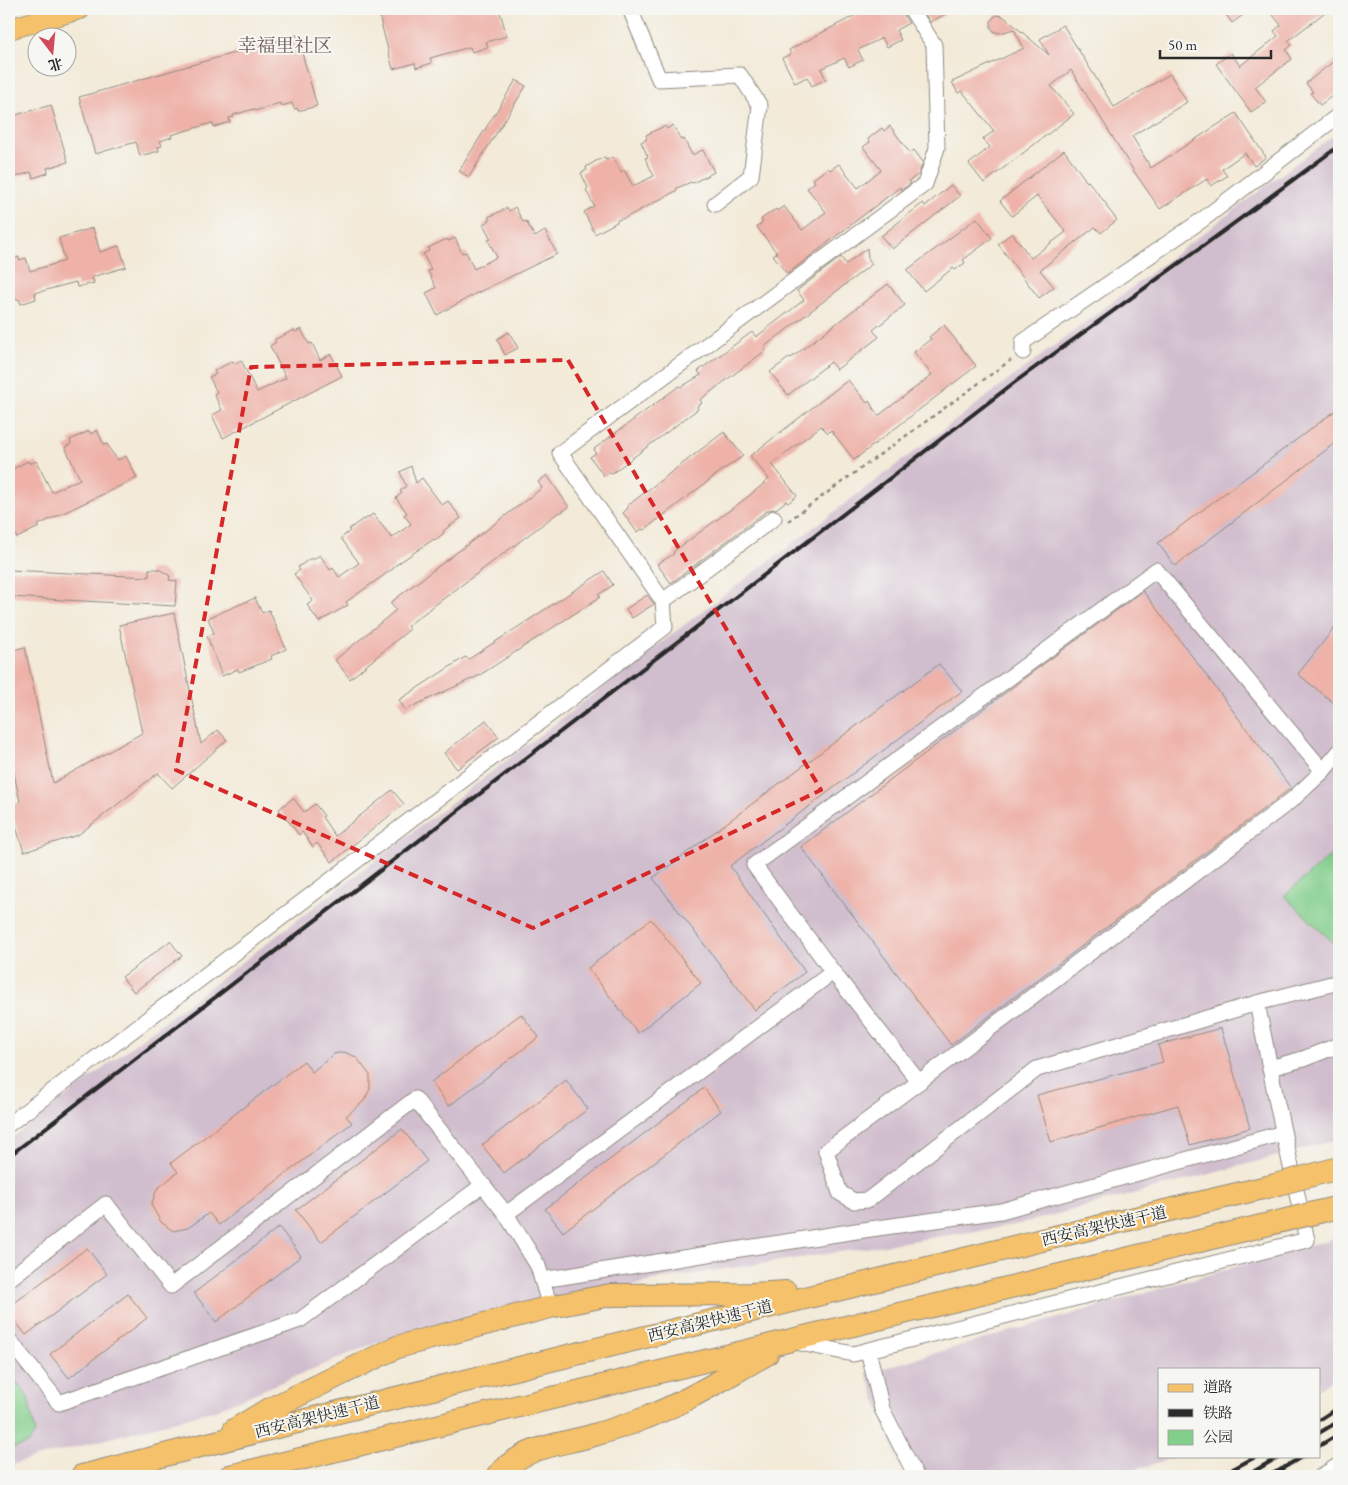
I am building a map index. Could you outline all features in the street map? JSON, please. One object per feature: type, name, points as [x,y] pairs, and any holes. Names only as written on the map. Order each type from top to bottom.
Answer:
[{"type":"highway","name":"西安高架快速干道","points":[[82,1476],[1339,1168]]},
{"type":"highway","points":[[230,1476],[1339,1207]]},
{"type":"highway","points":[[208,1444],[264,1412],[397,1347],[550,1307],[610,1295],[751,1294],[844,1289]]},
{"type":"highway","points":[[498,1476],[516,1459],[548,1445],[594,1435],[647,1418],[687,1399],[789,1341]]},
{"type":"main road","points":[[9,29],[80,9]]},
{"type":"street","points":[[630,9],[659,79],[740,75],[760,106],[752,176],[715,204]]},
{"type":"street","points":[[9,1124],[665,627],[663,601],[560,453],[925,184],[937,148],[934,45],[910,9]]},
{"type":"street","points":[[1023,352],[1023,342],[1202,220],[1339,115]]},
{"type":"street","points":[[663,601],[774,518]]},
{"type":"street","points":[[919,1082],[833,972],[754,865],[1156,570],[1323,771]]},
{"type":"street","points":[[1339,752],[1323,771],[1293,799],[826,1151],[840,1193],[854,1201],[868,1200],[1037,1068],[1257,1003],[1339,982]]},
{"type":"street","points":[[506,1214],[833,972]]},
{"type":"street","points":[[789,1341],[853,1354],[1307,1240],[1257,1003]]},
{"type":"street","points":[[1270,1068],[1303,1060],[1339,1045]]},
{"type":"street","points":[[9,1279],[106,1204],[171,1286],[415,1099],[506,1214],[538,1266],[550,1307]]},
{"type":"street","points":[[542,1280],[1001,1210],[1283,1133]]},
{"type":"street","points":[[9,1340],[59,1403],[300,1320],[483,1185]]},
{"type":"street","points":[[868,1350],[882,1409],[916,1476]]},
{"type":"street","points":[[1322,1476],[1339,1465]]},
{"type":"path","points":[[774,518],[784,524],[1023,352]]},
{"type":"highlighted area","points":[[568,360],[821,790],[533,928],[176,770],[251,367]]},
{"type":"shaded area","points":[[1339,131],[1339,1139],[1015,1225],[666,1278],[373,1344],[215,1410],[9,1465],[9,1140],[671,635]]},
{"type":"shaded area","points":[[1339,1237],[1339,1374],[1320,1387],[1320,1368],[1158,1368],[1158,1458],[1173,1458],[1116,1476],[909,1476],[900,1465],[866,1373]]},
{"type":"green space","points":[[1339,848],[1339,948],[1284,896]]},
{"type":"green space","points":[[9,1371],[28,1397],[35,1433],[28,1444],[9,1449]]},
{"type":"building","points":[[387,9],[499,9],[507,36],[486,42],[488,47],[472,52],[470,47],[430,58],[432,63],[416,68],[415,63],[393,69],[378,11]]},
{"type":"building","points":[[867,9],[902,9],[909,23],[896,30],[901,40],[887,47],[882,38],[858,50],[863,60],[849,67],[844,58],[821,69],[826,79],[812,86],[807,77],[795,83],[782,58],[791,54],[789,50]]},
{"type":"building","points":[[922,9],[956,9],[930,22]]},
{"type":"building","points":[[1222,9],[1251,9],[1232,23]]},
{"type":"building","points":[[1268,9],[1329,9],[1288,41],[1292,45],[1286,50],[1292,59],[1255,87],[1266,102],[1251,112],[1216,64],[1231,53],[1240,66],[1278,36],[1274,31],[1281,25]]},
{"type":"building","points":[[997,15],[1003,16],[1049,55],[1040,39],[1063,25],[1114,107],[1170,74],[1187,102],[1132,136],[1151,168],[1236,113],[1266,157],[1254,166],[1245,153],[1222,169],[1227,176],[1211,186],[1207,179],[1160,209],[1135,173],[1071,70],[1051,86],[1074,114],[984,183],[969,164],[990,147],[983,139],[994,131],[962,91],[958,93],[952,82],[1024,48],[1014,29],[1000,33],[995,32],[991,28],[991,21]]},
{"type":"building","points":[[297,35],[317,106],[298,111],[297,108],[294,109],[292,103],[281,106],[280,103],[255,111],[254,109],[233,115],[234,117],[229,118],[230,122],[214,127],[212,123],[171,135],[172,137],[160,141],[162,146],[158,147],[159,151],[140,156],[136,142],[95,154],[79,97]]},
{"type":"building","points":[[1339,57],[1339,91],[1320,105],[1310,93],[1313,92],[1306,83]]},
{"type":"building","points":[[516,80],[526,86],[469,177],[459,171]]},
{"type":"building","points":[[51,105],[68,162],[47,168],[48,173],[33,178],[31,172],[9,179],[9,117]]},
{"type":"building","points":[[673,125],[681,140],[684,139],[692,155],[703,150],[714,172],[693,183],[691,182],[677,188],[676,191],[625,218],[617,220],[617,222],[595,234],[584,212],[594,206],[586,190],[588,188],[581,173],[587,170],[586,167],[596,161],[605,157],[606,160],[613,157],[621,172],[624,170],[633,186],[654,176],[645,158],[648,157],[641,142],[647,139],[646,135],[665,126],[667,129]]},
{"type":"building","points":[[890,126],[910,153],[914,150],[923,162],[919,174],[909,181],[911,183],[902,190],[900,187],[787,274],[773,255],[777,253],[757,227],[763,222],[761,219],[784,206],[802,230],[826,212],[807,188],[815,182],[813,179],[828,168],[830,170],[839,164],[858,188],[881,170],[863,147],[870,142],[868,139],[882,128],[884,131]]},
{"type":"building","points":[[1064,150],[1117,220],[1101,233],[1095,227],[1040,270],[1054,287],[1039,298],[998,244],[1012,233],[1031,258],[1066,232],[1037,196],[1012,216],[1000,201]]},
{"type":"building","points":[[951,185],[960,196],[892,249],[881,236],[923,203],[925,206]]},
{"type":"building","points":[[515,207],[523,222],[526,221],[535,237],[545,231],[557,254],[475,294],[437,315],[426,293],[436,288],[428,271],[431,270],[423,254],[429,251],[428,248],[447,239],[448,241],[455,238],[462,253],[466,252],[474,269],[497,257],[488,240],[491,239],[483,224],[490,220],[488,217],[507,208],[509,211]]},
{"type":"building","points":[[977,218],[992,238],[963,260],[965,263],[955,270],[953,268],[924,291],[907,270]]},
{"type":"building","points":[[93,228],[100,252],[119,246],[126,267],[92,277],[94,283],[77,287],[76,282],[35,293],[36,299],[21,304],[19,299],[9,301],[9,260],[19,257],[19,260],[26,258],[30,271],[65,261],[59,238]]},
{"type":"building","points":[[867,248],[868,258],[872,264],[764,347],[766,350],[700,400],[702,403],[697,406],[698,409],[611,474],[610,472],[604,476],[590,457],[596,453],[594,449],[679,386],[681,387],[701,375],[698,371],[752,332],[756,337],[804,300],[797,291],[841,257],[846,264]]},
{"type":"building","points":[[888,284],[905,305],[873,330],[879,337],[836,370],[831,362],[788,395],[770,372]]},
{"type":"building","points":[[944,325],[976,366],[854,460],[831,430],[828,433],[821,426],[772,464],[797,496],[788,503],[786,501],[776,509],[768,510],[671,583],[657,564],[674,554],[673,552],[769,479],[750,456],[848,380],[867,403],[869,401],[878,416],[932,375],[914,352],[931,339],[929,337]]},
{"type":"building","points":[[301,329],[309,344],[312,343],[320,360],[331,354],[342,376],[223,438],[212,415],[222,410],[214,394],[217,392],[209,377],[216,374],[214,371],[233,361],[235,364],[241,360],[257,392],[286,378],[270,346],[276,342],[274,340],[294,330],[295,332]]},
{"type":"building","points":[[509,332],[518,348],[505,355],[497,339]]},
{"type":"building","points":[[1339,408],[1339,440],[1175,566],[1158,543]]},
{"type":"building","points":[[97,430],[104,445],[107,444],[118,460],[126,456],[137,478],[38,525],[39,527],[17,538],[9,521],[9,514],[16,510],[9,494],[9,471],[28,461],[30,464],[36,461],[52,492],[80,479],[65,447],[71,444],[70,440],[89,431],[91,434]]},
{"type":"building","points":[[724,432],[743,456],[644,530],[642,529],[637,532],[623,513],[628,508],[627,506]]},
{"type":"building","points":[[411,466],[416,483],[422,478],[442,505],[448,501],[461,518],[443,531],[444,533],[435,540],[393,567],[346,602],[348,605],[319,622],[307,605],[313,601],[294,574],[300,570],[298,567],[311,558],[312,560],[320,555],[330,570],[333,568],[339,577],[359,563],[341,538],[350,531],[349,529],[373,514],[392,538],[411,524],[404,515],[407,513],[396,498],[406,486],[400,472]]},
{"type":"building","points":[[547,475],[569,507],[559,512],[407,626],[410,629],[350,679],[335,660],[396,610],[390,603],[542,488],[538,482]]},
{"type":"building","points":[[149,569],[159,569],[170,576],[169,580],[177,581],[175,606],[9,597],[9,570],[149,577]]},
{"type":"building","points":[[604,571],[613,585],[598,595],[600,597],[480,675],[405,710],[399,700],[465,657],[469,659]]},
{"type":"building","points":[[1143,591],[1291,788],[951,1045],[801,847]]},
{"type":"building","points":[[647,595],[654,604],[632,618],[626,609]]},
{"type":"building","points":[[255,598],[262,613],[269,610],[286,649],[271,656],[272,659],[239,672],[238,669],[222,676],[207,636],[214,633],[208,618]]},
{"type":"building","points":[[174,613],[201,744],[218,730],[227,740],[172,788],[158,773],[78,835],[24,852],[10,808],[20,802],[9,749],[9,651],[25,647],[53,783],[142,733],[119,625]]},
{"type":"building","points":[[1339,622],[1339,707],[1298,674]]},
{"type":"building","points":[[939,664],[962,691],[730,866],[805,972],[755,1010],[653,878]]},
{"type":"building","points":[[486,720],[499,737],[457,769],[444,753]]},
{"type":"building","points":[[392,790],[404,804],[332,862],[317,843],[313,847],[302,832],[299,835],[279,809],[293,798],[304,812],[315,804],[335,836]]},
{"type":"building","points":[[651,919],[701,983],[638,1033],[588,968]]},
{"type":"building","points":[[170,941],[182,956],[134,992],[122,977]]},
{"type":"building","points":[[521,1014],[539,1037],[449,1106],[431,1082]]},
{"type":"building","points":[[1221,1028],[1250,1128],[1190,1145],[1178,1105],[1051,1142],[1037,1095],[1163,1062],[1158,1045]]},
{"type":"building","points":[[344,1052],[356,1057],[370,1075],[370,1089],[364,1101],[346,1116],[352,1123],[219,1225],[209,1213],[188,1228],[173,1231],[161,1222],[151,1205],[157,1189],[178,1172],[171,1163],[304,1061],[312,1072],[334,1054]]},
{"type":"building","points":[[566,1080],[588,1109],[504,1173],[482,1145]]},
{"type":"building","points":[[704,1088],[721,1111],[563,1232],[545,1209]]},
{"type":"building","points":[[402,1129],[427,1161],[321,1242],[296,1210]]},
{"type":"building","points":[[279,1227],[301,1256],[216,1322],[194,1293]]},
{"type":"building","points":[[87,1248],[107,1274],[26,1335],[9,1313],[9,1307]]},
{"type":"building","points":[[128,1294],[147,1318],[69,1378],[50,1354]]},
{"type":"railway","points":[[9,1156],[1015,382],[1339,146]]},
{"type":"railway","points":[[1320,1419],[1339,1407]]},
{"type":"railway","points":[[1320,1432],[1339,1421]]},
{"type":"railway","points":[[1320,1445],[1339,1434]]},
{"type":"railway","points":[[1220,1476],[1253,1458]]},
{"type":"railway","points":[[1246,1476],[1277,1458]]},
{"type":"railway","points":[[1267,1476],[1300,1458]]},
{"type":"district","name":"幸福里社区","points":[[285,45]]}]
